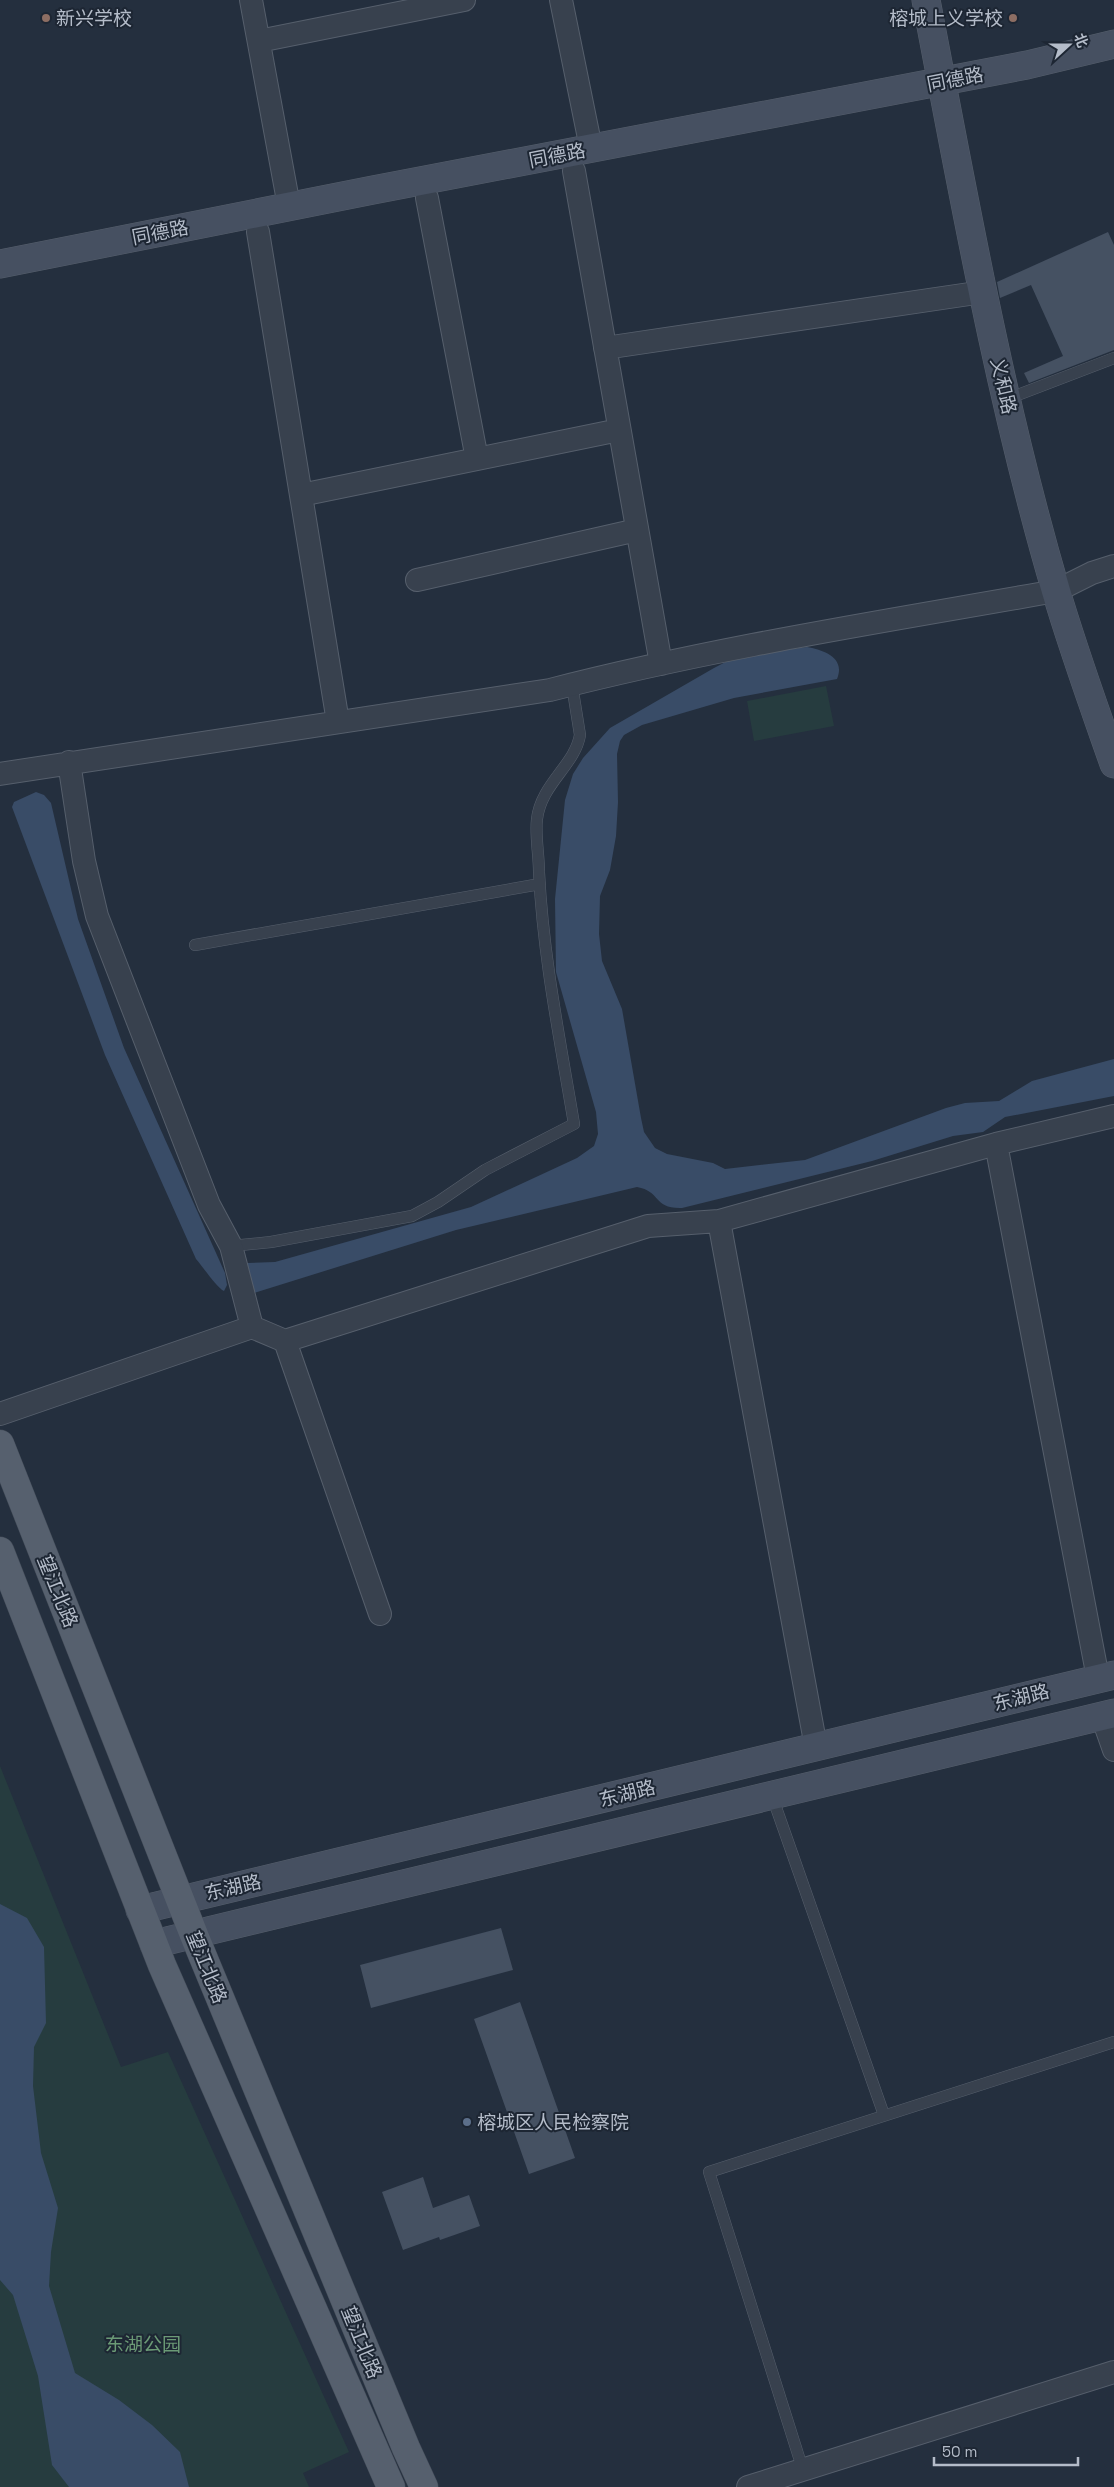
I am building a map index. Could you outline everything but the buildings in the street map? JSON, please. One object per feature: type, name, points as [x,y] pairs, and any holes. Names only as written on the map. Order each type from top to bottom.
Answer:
[{"type":"main road","name":"义和路","points":[[926,0],[983,292],[1007,399],[1056,591],[1114,764]]},
{"type":"main road","name":"同德路","points":[[0,283],[427,198],[574,171],[944,91],[1027,65],[1114,44]]},
{"type":"main road","name":"同德路","points":[[0,264],[592,148],[944,91],[1031,84],[1114,63]]},
{"type":"main road","name":"望江北路","points":[[0,1444],[194,1935],[406,2448],[424,2487]]},
{"type":"main road","name":"望江北路","points":[[0,1551],[154,1944],[391,2487]]},
{"type":"main road","name":"东湖路","points":[[140,1910],[1106,1677]]},
{"type":"main road","name":"东湖路","points":[[154,1944],[1108,1714]]},
{"type":"street","points":[[251,0],[289,206]]},
{"type":"street","points":[[259,41],[464,0]]},
{"type":"street","points":[[562,0],[592,148]]},
{"type":"street","points":[[574,171],[661,664]]},
{"type":"street","points":[[427,198],[477,459]]},
{"type":"street","points":[[258,232],[338,722]]},
{"type":"street","points":[[605,348],[983,292]]},
{"type":"street","points":[[301,495],[619,430]]},
{"type":"street","points":[[417,580],[637,530]]},
{"type":"street","points":[[0,774],[550,690],[757,644],[1056,591],[1092,573],[1114,566]]},
{"type":"street","points":[[69,762],[84,861],[106,942],[209,1205],[231,1246],[252,1327]]},
{"type":"street","points":[[0,1414],[252,1327],[285,1341],[648,1226],[719,1221],[996,1144],[1114,1116]]},
{"type":"street","points":[[996,1144],[1106,1677]]},
{"type":"street","points":[[719,1221],[816,1747]]},
{"type":"street","points":[[285,1341],[380,1614]]},
{"type":"street","points":[[1108,1714],[1114,1750]]},
{"type":"street","points":[[748,2487],[1114,2372]]},
{"type":"lane","points":[[1007,399],[1114,358]]},
{"type":"lane","points":[[231,1246],[271,1242],[412,1216],[438,1202],[492,1166],[574,1124],[541,921],[537,819],[546,792],[574,754],[580,736],[572,685]]},
{"type":"lane","points":[[195,945],[540,884]]},
{"type":"lane","points":[[772,1796],[884,2115]]},
{"type":"lane","points":[[803,2470],[709,2172],[1114,2042]]},
{"type":"green space","points":[[826,686],[834,726],[754,741],[747,701]]},
{"type":"green space","name":"东湖公园","points":[[0,1766],[121,2067],[168,2052],[349,2452],[303,2473],[309,2487],[0,2487]]},
{"type":"water","points":[[807,647],[820,650],[836,660],[839,671],[837,679],[734,698],[642,725],[624,735],[620,741],[617,754],[618,802],[616,836],[610,870],[600,896],[599,934],[602,961],[622,1009],[644,1132],[655,1148],[667,1154],[713,1163],[725,1169],[805,1160],[946,1108],[965,1103],[999,1101],[1032,1081],[1114,1059],[1114,1096],[1005,1117],[983,1132],[953,1136],[872,1161],[682,1208],[666,1206],[650,1192],[637,1187],[456,1230],[254,1293],[247,1263],[275,1262],[471,1207],[577,1158],[594,1146],[598,1134],[596,1112],[556,972],[555,899],[565,800],[573,774],[583,758],[610,728],[714,668],[737,656]]},
{"type":"water","points":[[36,792],[44,795],[51,803],[78,919],[124,1048],[225,1273],[227,1285],[224,1291],[214,1282],[196,1259],[105,1055],[12,807],[14,802]]},
{"type":"water","points":[[0,1904],[27,1918],[44,1947],[46,2023],[34,2047],[33,2086],[41,2153],[58,2208],[51,2252],[49,2286],[75,2373],[119,2400],[152,2425],[180,2452],[189,2487],[69,2487],[52,2465],[38,2376],[13,2295],[0,2280]]},
{"type":"place","name":"新兴学校","points":[[46,18]]},
{"type":"place","name":"榕城上义学校","points":[[1013,18]]},
{"type":"place","name":"榕城区人民检察院","points":[[467,2122]]}]
